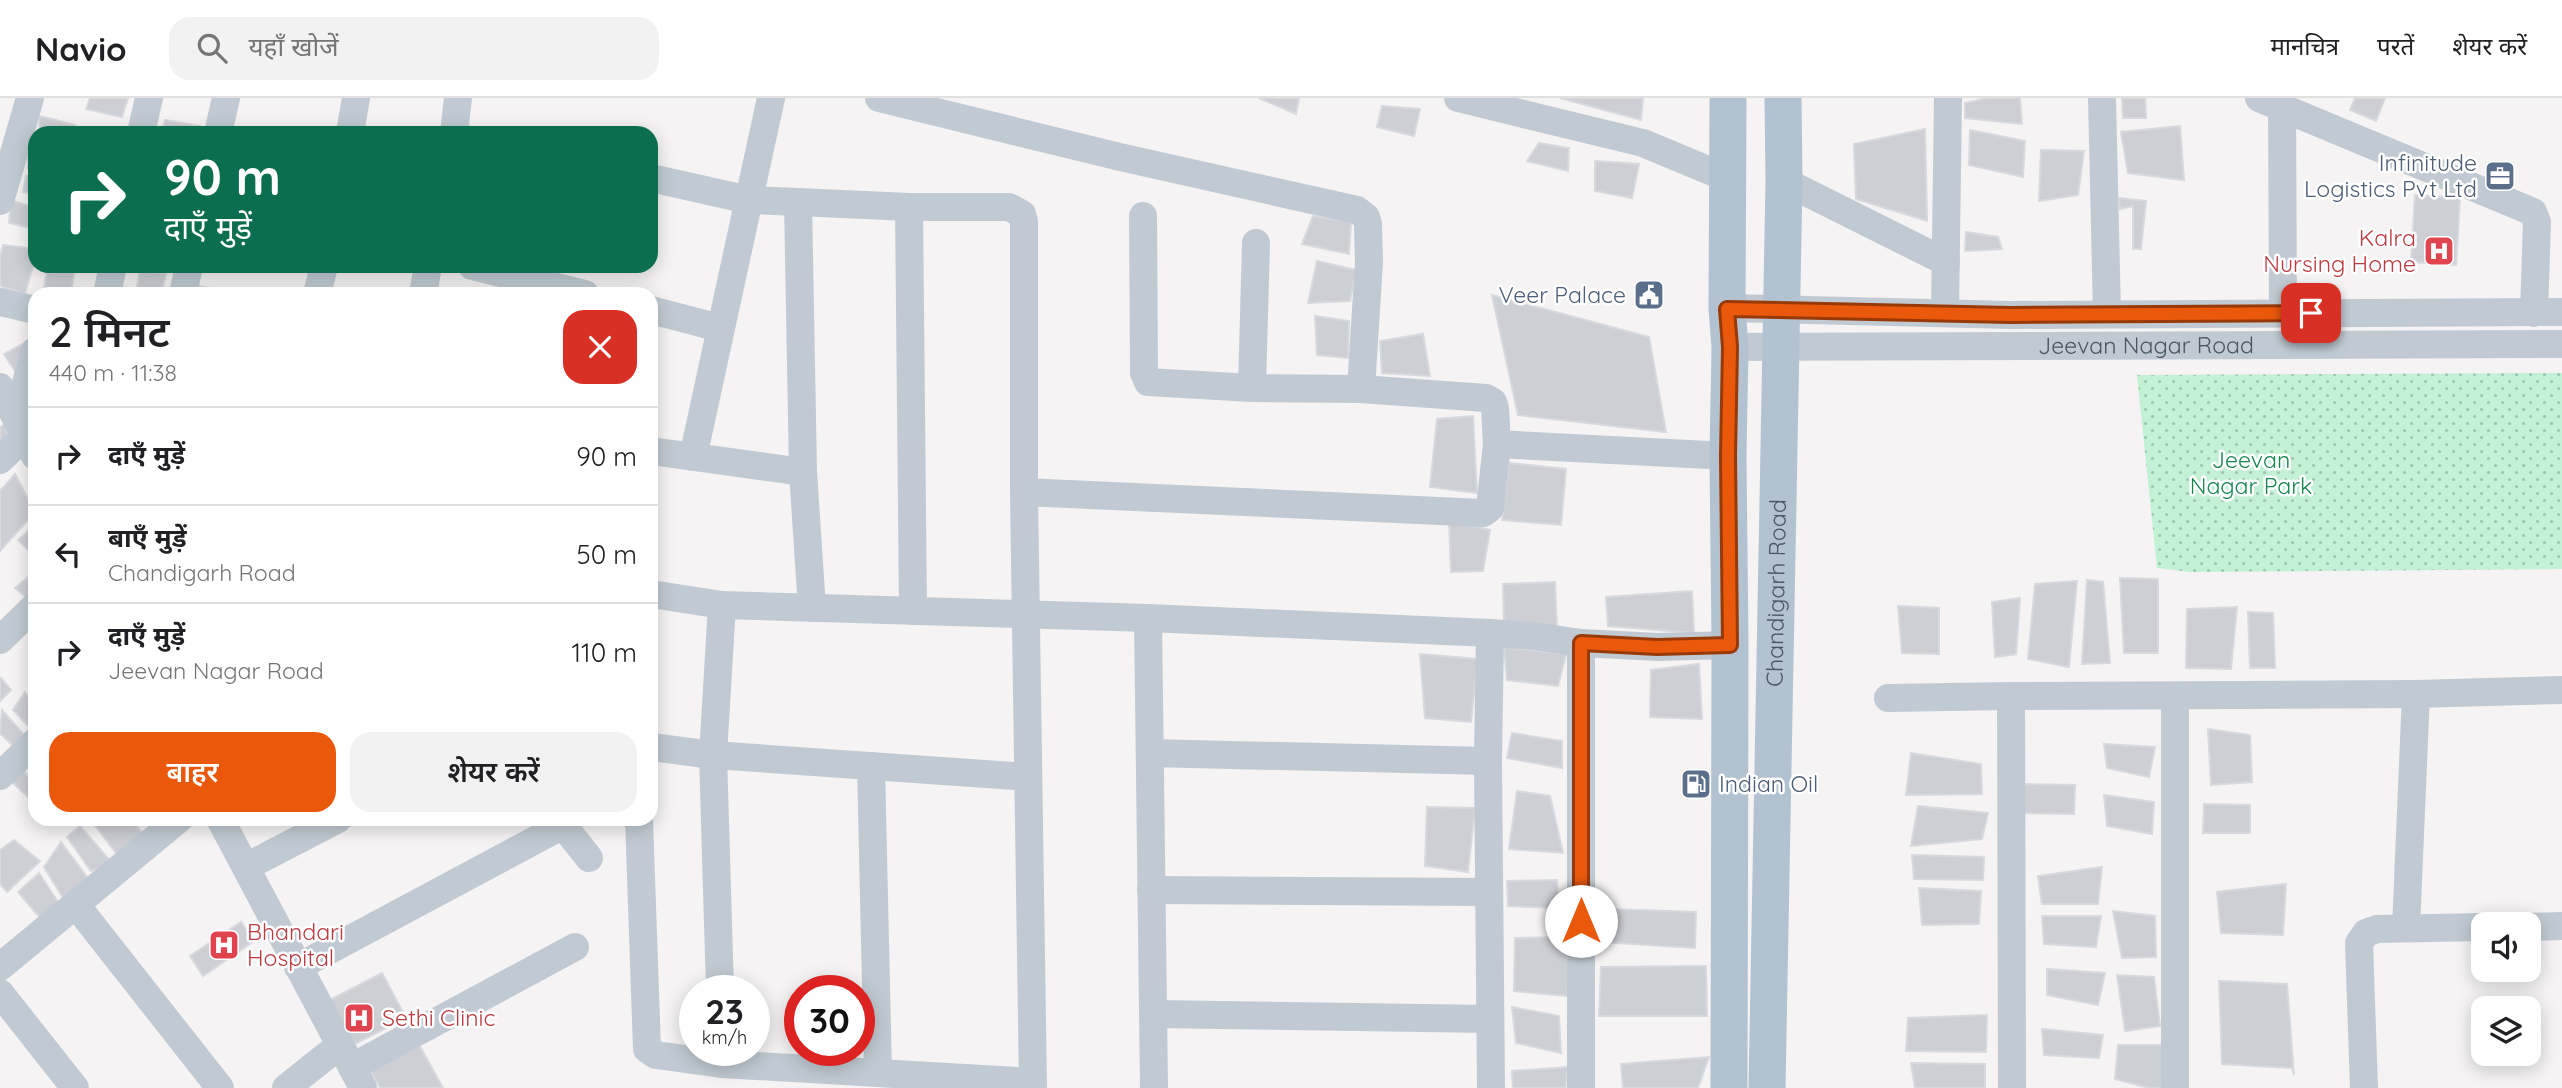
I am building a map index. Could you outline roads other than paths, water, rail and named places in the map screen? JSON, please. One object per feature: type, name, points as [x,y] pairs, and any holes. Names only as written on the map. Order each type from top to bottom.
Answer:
[{"type":"main road","name":"Chandigarh Road","points":[[1728,98],[1729,1088]]},
{"type":"main road","name":"Chandigarh Road","points":[[1767,1088],[1784,181],[1783,98]]},
{"type":"street","points":[[0,201],[30,98]]},
{"type":"street","points":[[143,126],[149,98]]},
{"type":"street","points":[[220,126],[226,98]]},
{"type":"street","points":[[351,126],[356,98]]},
{"type":"street","points":[[455,126],[458,98]]},
{"type":"street","points":[[693,457],[771,98]]},
{"type":"street","points":[[879,98],[1120,157],[1357,210],[1366,217],[1368,224],[1369,262],[1361,388]]},
{"type":"street","points":[[1458,98],[1643,142],[1727,178]]},
{"type":"street","points":[[1945,313],[1948,98]]},
{"type":"street","points":[[2102,98],[2107,314]]},
{"type":"street","points":[[2283,313],[2275,101],[2533,212],[2537,222],[2534,313]]},
{"type":"street","points":[[658,180],[749,200],[909,207],[1009,207],[1023,216],[1024,492],[1033,1085],[878,1073],[812,1079],[759,1066]]},
{"type":"street","points":[[1784,181],[1946,262]]},
{"type":"street","points":[[798,202],[803,472],[812,608]]},
{"type":"street","points":[[909,207],[913,611]]},
{"type":"street","points":[[1024,492],[1483,513],[1490,508],[1497,444],[1495,408],[1493,402],[1486,398],[1361,388],[1151,384],[1145,380],[1143,216]]},
{"type":"street","points":[[1252,388],[1256,243]]},
{"type":"street","points":[[500,273],[557,287]]},
{"type":"street","points":[[0,302],[28,308]]},
{"type":"street","name":"Jeevan Nagar Road","points":[[1727,309],[2107,314],[2562,313]]},
{"type":"street","points":[[658,312],[720,328]]},
{"type":"street","name":"Jeevan Nagar Road","points":[[1730,347],[2562,344]]},
{"type":"street","points":[[0,387],[25,437]]},
{"type":"street","points":[[0,460],[25,437],[28,411]]},
{"type":"street","points":[[1497,444],[1674,451],[1728,456]]},
{"type":"street","points":[[658,452],[803,472]]},
{"type":"street","points":[[658,595],[722,604],[1490,633],[1581,643],[1657,647],[1730,645]]},
{"type":"street","points":[[720,975],[713,755],[722,604]]},
{"type":"street","points":[[0,640],[28,614]]},
{"type":"street","points":[[1148,618],[1154,1088]]},
{"type":"street","points":[[1490,633],[1488,761],[1491,1088]]},
{"type":"street","points":[[1581,643],[1581,1088]]},
{"type":"street","points":[[1888,698],[2416,694],[2562,690]]},
{"type":"street","points":[[2406,928],[2416,694]]},
{"type":"street","points":[[2011,696],[2012,1088]]},
{"type":"street","points":[[2175,696],[2175,1088]]},
{"type":"street","points":[[658,748],[713,755],[1028,777]]},
{"type":"street","points":[[0,776],[28,749]]},
{"type":"street","points":[[1150,754],[1488,761]]},
{"type":"street","points":[[871,766],[878,1073]]},
{"type":"street","points":[[0,967],[171,826]]},
{"type":"street","points":[[224,826],[351,1066]]},
{"type":"street","points":[[246,867],[325,826]]},
{"type":"street","points":[[639,826],[647,1049],[656,1055],[679,1056]]},
{"type":"street","points":[[299,967],[556,829],[566,829],[589,858]]},
{"type":"street","points":[[1152,890],[1489,892]]},
{"type":"street","points":[[76,905],[220,1088]]},
{"type":"street","points":[[2541,927],[2562,926]]},
{"type":"street","points":[[2364,1088],[2359,943],[2371,930],[2471,927]]},
{"type":"street","points":[[286,1088],[351,1066],[575,947]]},
{"type":"street","points":[[0,993],[75,1088]]},
{"type":"street","points":[[1153,1014],[1490,1019]]},
{"type":"place","name":"Infinitude Logistics Pvt Ltd","points":[[2500,176]]},
{"type":"place","name":"Kalra Nursing Home","points":[[2439,251]]},
{"type":"place","name":"Veer Palace","points":[[1649,295]]},
{"type":"place","name":"Indian Oil","points":[[1696,784]]},
{"type":"place","name":"Bhandari Hospital","points":[[224,945]]},
{"type":"place","name":"Sethi Clinic","points":[[359,1018]]},
{"type":"park label","name":"Jeevan Nagar Park","points":[[2251,473]]}]
